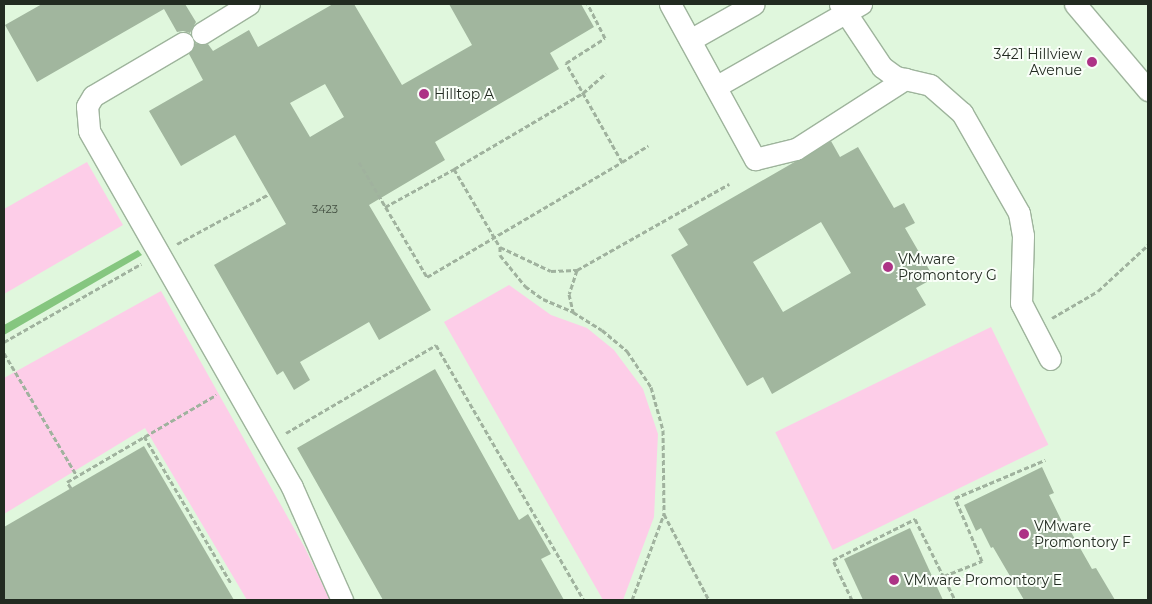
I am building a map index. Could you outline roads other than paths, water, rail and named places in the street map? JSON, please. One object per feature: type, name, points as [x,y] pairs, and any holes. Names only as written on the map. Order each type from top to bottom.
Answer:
[{"type":"street","points":[[202,33],[249,4]]},
{"type":"street","points":[[670,4],[717,86],[755,159],[796,149],[905,79]]},
{"type":"street","points":[[690,40],[754,4]]},
{"type":"street","points":[[1075,4],[1148,90]]},
{"type":"street","points":[[717,86],[849,7],[882,67],[896,77],[930,85],[962,113],[1019,213],[1023,236],[1021,303],[1050,359]]},
{"type":"street","points":[[183,44],[93,96],[87,106],[89,131],[292,487],[342,600]]},
{"type":"place","name":"3421 Hillview Avenue","points":[[1092,62]]},
{"type":"place","name":"Hilltop A","points":[[424,94]]},
{"type":"place","name":"VMware Promontory G","points":[[888,267]]},
{"type":"place","name":"VMware Promontory F","points":[[1024,534]]},
{"type":"place","name":"VMware Promontory E","points":[[894,580]]}]
